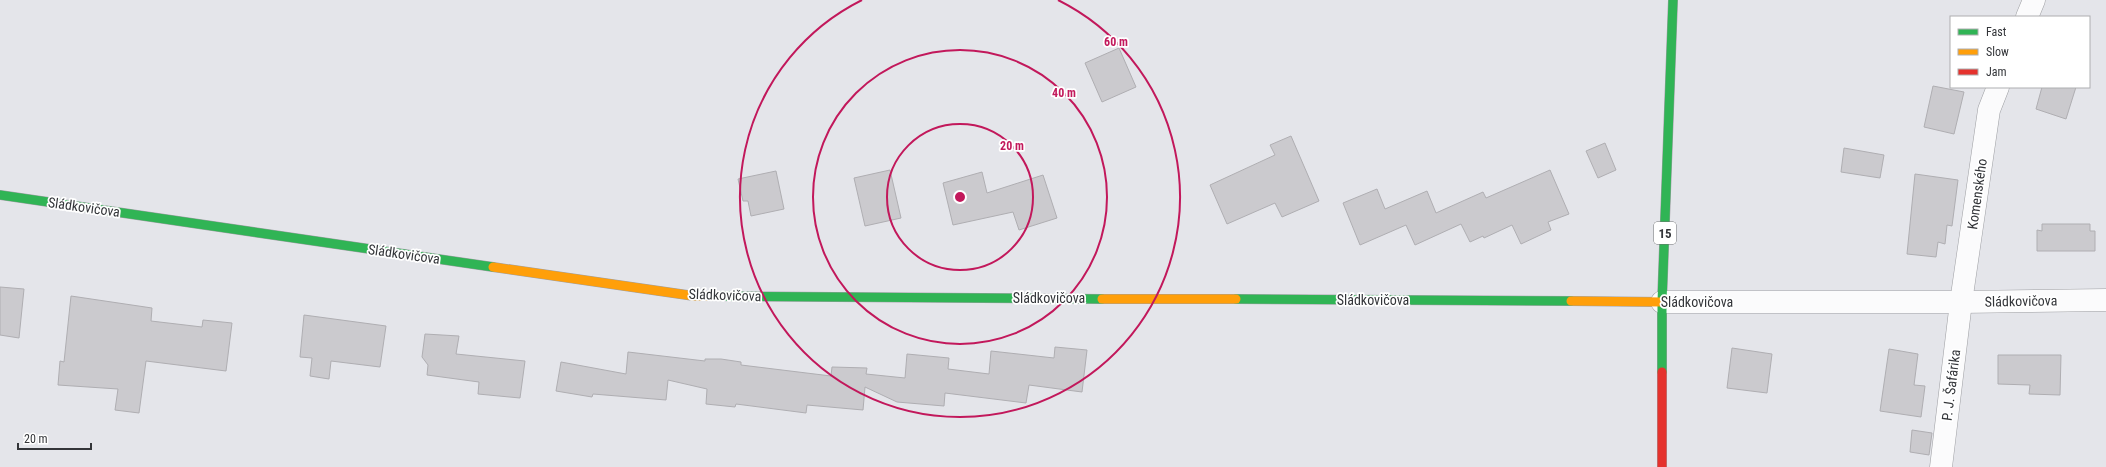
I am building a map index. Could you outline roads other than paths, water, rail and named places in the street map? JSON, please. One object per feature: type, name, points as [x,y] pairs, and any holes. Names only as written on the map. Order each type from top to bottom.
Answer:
[{"type":"street","name":"15","points":[[1662,467],[1662,302],[1673,0]]},
{"type":"street","points":[[2027,16],[2034,0]]},
{"type":"street","name":"Komenského","points":[[1961,302],[1989,110],[1998,88]]},
{"type":"street","name":"Sládkovičova","points":[[0,195],[694,296],[1662,302],[1961,302],[2106,300]]},
{"type":"street","name":"P. J. Šafárika","points":[[1941,467],[1961,302]]}]
